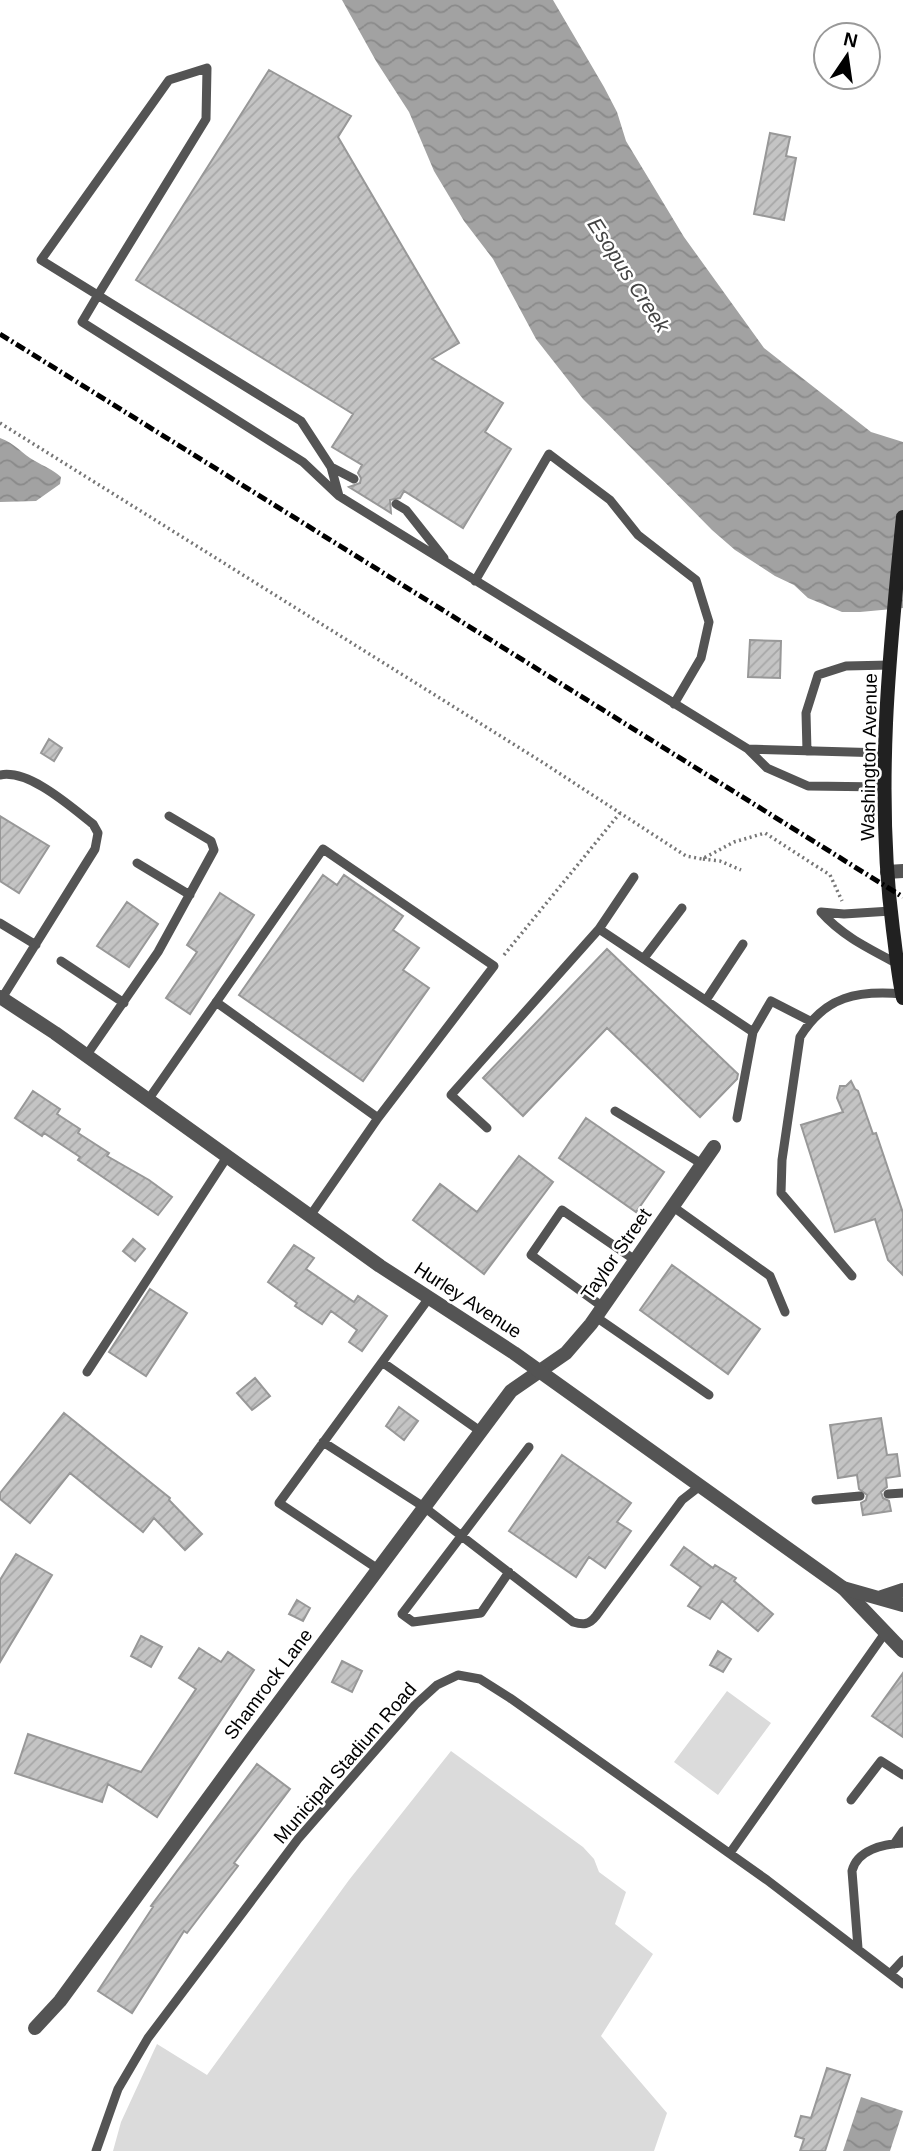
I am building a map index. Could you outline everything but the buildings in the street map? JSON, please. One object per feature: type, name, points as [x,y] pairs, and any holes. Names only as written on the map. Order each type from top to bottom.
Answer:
[{"type":"main road","name":"Washington Avenue","points":[[903,517],[890,640],[885,753],[887,872],[903,995]]},
{"type":"street","points":[[887,872],[903,871]]},
{"type":"street","name":"Hurley Avenue","points":[[1,998],[310,1216],[540,1371],[843,1588],[903,1651]]},
{"type":"street","name":"Taylor Street","points":[[540,1371],[566,1353],[600,1312],[713,1147]]},
{"type":"street","name":"Shamrock Lane","points":[[35,2028],[60,2001],[480,1431],[511,1391],[540,1371]]},
{"type":"street","points":[[843,1588],[903,1605]]},
{"type":"street","points":[[878,1598],[903,1590]]},
{"type":"lane","points":[[339,496],[331,467],[301,421],[98,295],[41,260],[169,80],[207,68],[206,119],[98,295],[82,322],[303,462],[339,496],[748,749],[767,768],[808,786],[885,787]]},
{"type":"lane","points":[[475,581],[549,454],[610,500],[638,535],[696,580],[709,622],[701,658],[674,704]]},
{"type":"lane","points":[[331,467],[354,479]]},
{"type":"lane","points":[[396,504],[406,510],[450,565]]},
{"type":"lane","points":[[807,751],[806,713],[818,675],[846,666],[890,665]]},
{"type":"lane","points":[[748,749],[885,753]]},
{"type":"lane","points":[[0,775],[9,773],[26,777],[84,817],[93,824],[98,833],[95,849],[1,998]]},
{"type":"lane","points":[[86,1056],[158,952],[214,846],[211,841],[169,816]]},
{"type":"lane","points":[[148,1100],[323,849],[494,966],[378,1118],[310,1216]]},
{"type":"lane","points":[[136,863],[190,895]]},
{"type":"lane","points":[[487,1128],[451,1096],[599,929],[634,877]]},
{"type":"lane","points":[[644,958],[682,908]]},
{"type":"lane","points":[[891,911],[844,914],[821,912],[834,927],[898,964]]},
{"type":"lane","points":[[0,923],[36,945]]},
{"type":"lane","points":[[599,929],[753,1032]]},
{"type":"lane","points":[[706,1000],[743,944]]},
{"type":"lane","points":[[61,961],[124,1003]]},
{"type":"lane","points":[[852,1276],[781,1193],[782,1160],[800,1037],[810,1021],[832,1002],[862,993],[903,995]]},
{"type":"lane","points":[[737,1118],[753,1032],[771,1000],[810,1021]]},
{"type":"lane","points":[[216,1002],[378,1118]]},
{"type":"lane","points":[[615,1111],[702,1164]]},
{"type":"lane","points":[[87,1372],[227,1157]]},
{"type":"lane","points":[[672,1206],[769,1276],[785,1312]]},
{"type":"lane","points":[[635,1260],[562,1210],[531,1255],[600,1312],[709,1395]]},
{"type":"lane","points":[[378,1569],[279,1503],[429,1298]]},
{"type":"lane","points":[[382,1362],[480,1431]]},
{"type":"lane","points":[[323,1442],[424,1507],[573,1622],[582,1625],[591,1623],[682,1500],[699,1486]]},
{"type":"lane","points":[[509,1572],[481,1613],[413,1622],[402,1614],[530,1447]]},
{"type":"lane","points":[[888,1494],[903,1493]]},
{"type":"lane","points":[[816,1500],[860,1496]]},
{"type":"lane","points":[[730,1853],[885,1633]]},
{"type":"lane","name":"Municipal Stadium Road","points":[[96,2151],[118,2090],[148,2038],[298,1839],[415,1705],[437,1685],[458,1675],[480,1679],[730,1853],[903,1983]]},
{"type":"lane","points":[[851,1800],[881,1761],[903,1776]]},
{"type":"lane","points":[[858,1948],[852,1871],[854,1864],[857,1857],[869,1851],[898,1843],[903,1831]]},
{"type":"lane","points":[[890,1974],[903,1960]]},
{"type":"path","points":[[0,423],[542,762],[686,856],[720,861],[741,870]]},
{"type":"path","points":[[494,966],[620,813]]},
{"type":"path","points":[[702,859],[734,842],[765,833],[830,875],[842,903]]},
{"type":"shaded area","points":[[727,1691],[771,1723],[718,1795],[674,1762]]},
{"type":"shaded area","points":[[451,1751],[583,1847],[594,1859],[599,1872],[626,1892],[615,1924],[653,1954],[601,2036],[667,2113],[654,2151],[113,2151],[121,2122],[157,2044],[207,2075],[349,1880]]},
{"type":"water","name":"Esopus Creek","points":[[342,0],[553,0],[617,112],[626,141],[684,237],[764,348],[871,432],[903,442],[903,608],[842,612],[808,598],[794,585],[735,550],[712,530],[583,399],[536,339],[493,259],[464,221],[434,171],[409,112],[376,61]]},
{"type":"water","points":[[0,438],[58,474],[61,477],[60,484],[36,501],[0,502]]},
{"type":"water","points":[[861,2097],[903,2111],[890,2151],[843,2151]]},
{"type":"railway","points":[[0,334],[903,897]]}]
